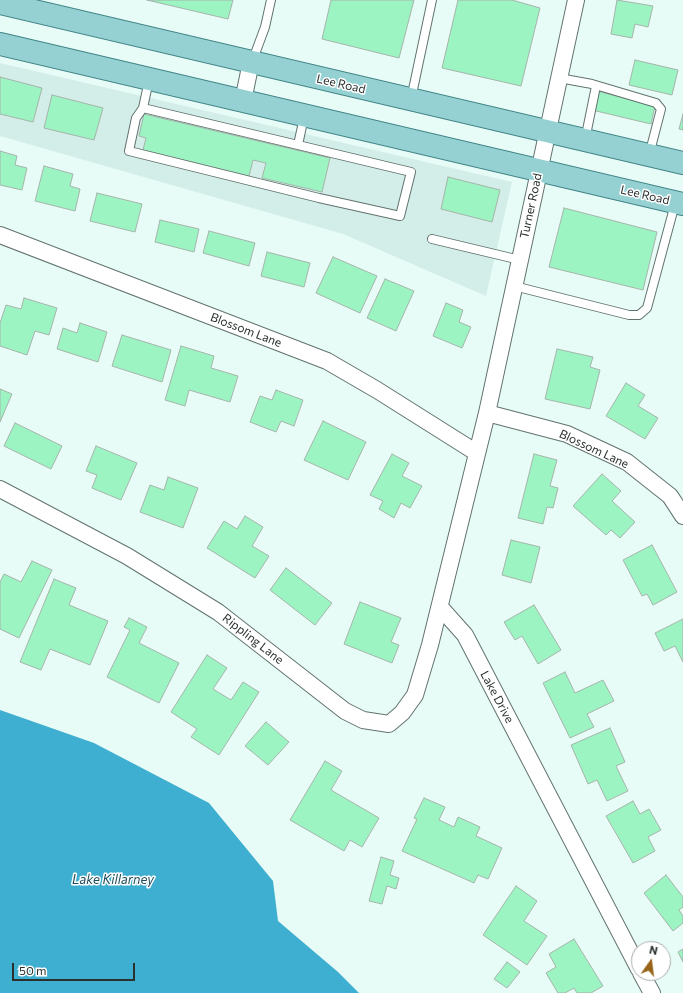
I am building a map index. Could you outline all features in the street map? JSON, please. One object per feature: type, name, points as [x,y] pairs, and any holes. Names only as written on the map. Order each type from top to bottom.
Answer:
[{"type":"main road","name":"Lee Road","points":[[1,2],[45,10],[410,100],[683,163]]},
{"type":"main road","name":"Lee Road","points":[[0,44],[680,203]]},
{"type":"street","name":"Turner Road","points":[[487,413],[546,132],[576,0]]},
{"type":"street","points":[[243,101],[252,62]]},
{"type":"street","name":"Blossom Lane","points":[[0,235],[327,361],[377,390],[477,453]]},
{"type":"street","points":[[440,606],[487,413]]},
{"type":"street","name":"Blossom Lane","points":[[487,413],[567,434],[626,462],[670,496],[683,516]]},
{"type":"street","name":"Rippling Lane","points":[[0,489],[127,556],[218,612],[345,711],[362,720],[389,724],[402,713],[415,695],[440,606]]},
{"type":"street","name":"Lake Drive","points":[[440,606],[465,635],[631,954]]},
{"type":"street","points":[[645,981],[652,993]]},
{"type":"lane","points":[[252,62],[265,27],[271,0]]},
{"type":"lane","points":[[410,100],[432,0]]},
{"type":"lane","points":[[559,78],[596,86],[656,104],[661,109],[649,156]]},
{"type":"lane","points":[[143,108],[411,172],[400,216],[319,198],[129,151],[136,118],[143,108],[149,79]]},
{"type":"lane","points":[[585,141],[596,86]]},
{"type":"lane","points":[[298,145],[304,116]]},
{"type":"lane","points":[[514,286],[629,315],[639,315],[647,308],[680,203]]},
{"type":"lane","points":[[432,238],[520,260]]},
{"type":"shaded area","points":[[0,63],[512,182],[486,296],[343,234],[0,136]]},
{"type":"water","name":"Lake Killarney","points":[[0,710],[94,743],[209,803],[273,881],[278,921],[338,972],[359,993],[0,993]]},
{"type":"building","points":[[147,0],[233,0],[228,19]]},
{"type":"building","points":[[331,0],[414,0],[399,58],[322,39]]},
{"type":"building","points":[[458,0],[512,0],[540,8],[521,86],[442,68]]},
{"type":"building","points":[[617,0],[653,6],[648,27],[635,24],[632,38],[611,34]]},
{"type":"building","points":[[635,60],[678,70],[672,95],[629,85]]},
{"type":"building","points":[[0,77],[42,88],[33,122],[0,114]]},
{"type":"building","points":[[597,91],[655,106],[651,124],[592,110]]},
{"type":"building","points":[[52,95],[103,108],[94,140],[44,128]]},
{"type":"building","points":[[144,114],[330,158],[322,192],[262,178],[266,163],[253,160],[249,176],[143,150],[146,138],[139,136]]},
{"type":"building","points":[[683,114],[683,130],[679,129]]},
{"type":"building","points":[[0,151],[17,156],[15,165],[27,168],[22,190],[0,185]]},
{"type":"building","points":[[44,166],[73,174],[70,186],[80,189],[75,211],[35,201]]},
{"type":"building","points":[[448,177],[500,190],[492,222],[441,209]]},
{"type":"building","points":[[97,193],[142,204],[135,232],[90,221]]},
{"type":"building","points":[[564,208],[657,232],[643,290],[549,267]]},
{"type":"building","points":[[160,220],[199,229],[194,252],[155,242]]},
{"type":"building","points":[[209,231],[255,243],[249,266],[203,253]]},
{"type":"building","points":[[267,252],[310,263],[304,287],[261,276]]},
{"type":"building","points":[[333,257],[377,276],[360,313],[316,293]]},
{"type":"building","points":[[385,279],[414,291],[396,331],[367,318]]},
{"type":"building","points":[[24,298],[57,308],[49,335],[35,331],[27,355],[0,346],[0,323],[6,305],[21,309]]},
{"type":"building","points":[[446,303],[463,310],[459,322],[471,327],[462,348],[433,336]]},
{"type":"building","points":[[80,323],[107,332],[98,362],[57,349],[63,328],[77,333]]},
{"type":"building","points":[[122,335],[171,350],[162,382],[112,366]]},
{"type":"building","points":[[181,346],[214,356],[211,368],[238,376],[230,402],[189,390],[185,406],[165,400]]},
{"type":"building","points":[[557,349],[593,357],[590,367],[600,370],[590,409],[545,399]]},
{"type":"building","points":[[626,383],[645,395],[638,406],[658,418],[645,439],[606,416]]},
{"type":"building","points":[[0,389],[12,394],[0,422]]},
{"type":"building","points":[[276,390],[303,400],[294,426],[281,421],[276,432],[250,422],[260,396],[272,400]]},
{"type":"building","points":[[323,421],[366,442],[348,480],[304,460]]},
{"type":"building","points":[[15,423],[62,446],[51,469],[4,446]]},
{"type":"building","points":[[96,446],[137,463],[121,500],[92,488],[97,475],[86,471]]},
{"type":"building","points":[[392,454],[409,463],[402,476],[422,486],[410,508],[401,503],[394,518],[379,509],[383,501],[370,495]]},
{"type":"building","points":[[534,454],[557,460],[550,486],[558,488],[553,508],[547,507],[543,524],[518,518]]},
{"type":"building","points":[[602,474],[621,491],[612,501],[635,522],[620,538],[611,530],[606,535],[573,506]]},
{"type":"building","points":[[168,477],[198,488],[183,528],[140,512],[150,485],[164,490]]},
{"type":"building","points":[[245,516],[263,527],[252,546],[269,556],[255,578],[207,548],[224,521],[237,529]]},
{"type":"building","points":[[511,540],[540,547],[531,583],[502,575]]},
{"type":"building","points":[[652,545],[677,592],[653,605],[647,594],[642,596],[623,560]]},
{"type":"building","points":[[32,561],[52,570],[19,638],[0,629],[0,582],[4,574],[21,582]]},
{"type":"building","points":[[286,568],[332,603],[315,625],[270,590]]},
{"type":"building","points":[[54,579],[76,588],[69,605],[108,621],[90,665],[50,649],[41,670],[20,662]]},
{"type":"building","points":[[360,602],[401,618],[391,642],[399,645],[392,663],[344,644]]},
{"type":"building","points":[[534,605],[561,650],[538,664],[522,636],[515,640],[504,622]]},
{"type":"building","points":[[129,618],[147,627],[139,643],[179,663],[159,703],[107,677],[130,630],[124,627]]},
{"type":"building","points":[[683,619],[683,662],[675,646],[664,651],[655,633]]},
{"type":"building","points":[[207,655],[227,668],[213,689],[231,700],[243,682],[259,692],[219,755],[191,737],[197,729],[171,712]]},
{"type":"building","points":[[565,672],[575,693],[603,680],[614,701],[587,714],[594,727],[570,738],[543,683]]},
{"type":"building","points":[[266,722],[289,742],[268,765],[245,746]]},
{"type":"building","points":[[610,728],[625,762],[616,766],[628,791],[607,801],[597,780],[588,784],[571,745]]},
{"type":"building","points":[[325,761],[342,771],[331,790],[379,818],[362,847],[350,840],[344,851],[290,820]]},
{"type":"building","points":[[424,798],[445,807],[439,820],[454,827],[458,817],[480,827],[476,836],[502,848],[488,879],[478,875],[474,883],[402,851],[417,819],[414,818]]},
{"type":"building","points":[[633,801],[640,814],[649,809],[661,830],[648,837],[655,851],[633,863],[606,816]]},
{"type":"building","points":[[381,857],[394,861],[390,875],[399,878],[396,889],[387,886],[382,904],[369,901]]},
{"type":"building","points":[[666,875],[683,897],[683,907],[679,910],[683,916],[683,923],[673,931],[644,893]]},
{"type":"building","points":[[516,886],[537,901],[524,921],[547,936],[527,965],[483,935]]},
{"type":"building","points":[[574,939],[603,986],[591,993],[577,993],[574,988],[565,993],[558,993],[546,973],[556,967],[549,954]]},
{"type":"building","points":[[683,949],[683,962],[678,952]]},
{"type":"building","points":[[507,962],[520,972],[507,988],[494,979]]}]
